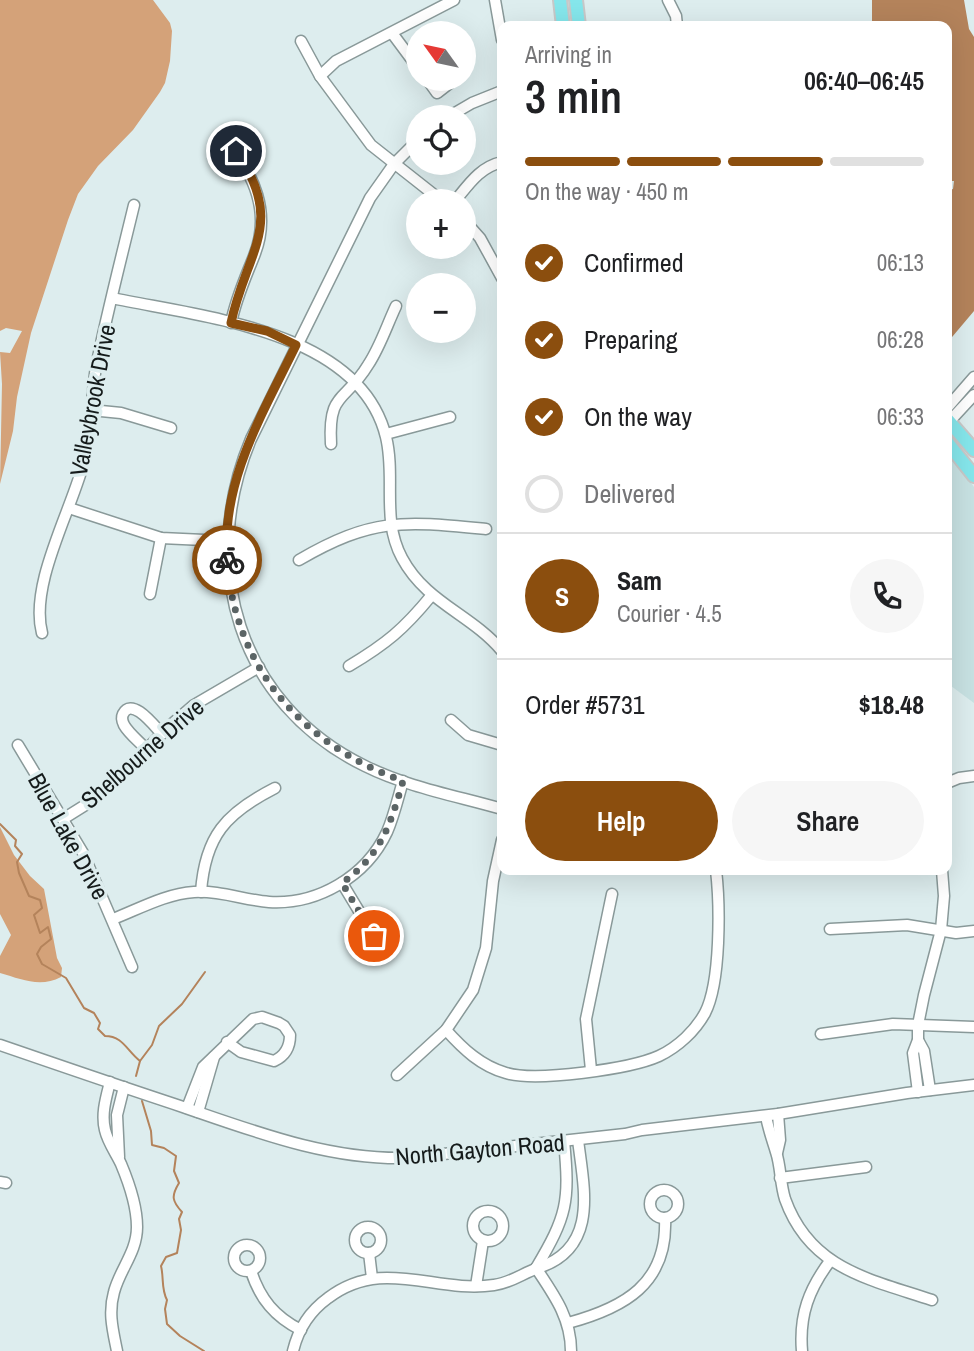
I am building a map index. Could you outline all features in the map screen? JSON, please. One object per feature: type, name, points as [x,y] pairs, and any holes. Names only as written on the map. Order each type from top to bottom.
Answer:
[{"type":"main road","points":[[560,0],[562,21]]},
{"type":"main road","points":[[576,0],[578,21]]},
{"type":"main road","points":[[952,426],[974,450]]},
{"type":"main road","points":[[952,448],[974,476]]},
{"type":"street","points":[[320,76],[336,61],[454,0]]},
{"type":"street","points":[[495,0],[499,21]]},
{"type":"street","points":[[668,0],[676,21]]},
{"type":"street","points":[[392,33],[406,52]]},
{"type":"street","points":[[301,41],[320,76],[371,145],[426,189]]},
{"type":"street","points":[[469,105],[497,93]]},
{"type":"street","points":[[228,139],[255,183],[261,218],[258,244],[240,286],[231,323]]},
{"type":"street","points":[[406,152],[394,164],[360,215],[242,460],[231,500],[226,541],[232,597],[243,634],[258,667],[288,708],[327,743],[364,766],[403,781],[497,809]]},
{"type":"street","points":[[465,189],[476,175],[497,164]]},
{"type":"street","name":"Valleybrook Drive","points":[[42,632],[39,607],[48,569],[85,459],[96,368],[134,205]]},
{"type":"street","points":[[476,234],[497,269]]},
{"type":"street","points":[[112,299],[267,331],[340,368],[356,382],[369,398],[386,434],[391,524],[405,563],[431,596],[483,631],[497,646]]},
{"type":"street","points":[[331,444],[332,408],[356,382],[373,356],[396,306]]},
{"type":"street","points":[[952,402],[974,377]]},
{"type":"street","points":[[952,418],[974,395]]},
{"type":"street","points":[[91,410],[121,413],[170,428]]},
{"type":"street","points":[[386,434],[450,417]]},
{"type":"street","points":[[69,508],[161,538],[226,541]]},
{"type":"street","points":[[299,560],[347,535],[391,524],[430,523],[486,529]]},
{"type":"street","points":[[150,594],[161,538]]},
{"type":"street","points":[[349,666],[401,631],[431,596]]},
{"type":"street","name":"Shelbourne Drive","points":[[63,819],[103,792],[194,705],[258,667]]},
{"type":"street","points":[[147,750],[123,724],[125,711],[137,709],[162,734]]},
{"type":"street","points":[[451,720],[468,735],[497,744]]},
{"type":"street","name":"Blue Lake Drive","points":[[18,745],[83,853],[132,967]]},
{"type":"street","points":[[952,781],[974,776]]},
{"type":"street","points":[[113,919],[168,897],[201,892],[278,902],[316,896],[342,883],[369,860],[383,840],[403,781]]},
{"type":"street","points":[[201,892],[206,856],[220,829],[244,805],[275,788]]},
{"type":"street","points":[[397,1075],[446,1030],[465,1004],[481,967],[497,863]]},
{"type":"street","points":[[446,1030],[474,1058],[508,1073],[534,1077],[637,1063],[658,1056],[681,1042],[699,1022],[710,1002],[715,982],[716,875]]},
{"type":"street","points":[[918,1092],[913,1053],[941,930],[944,895],[942,875]]},
{"type":"street","points":[[342,883],[374,936]]},
{"type":"street","points":[[591,1070],[586,1019],[612,894]]},
{"type":"street","points":[[830,929],[907,925],[960,933],[974,931]]},
{"type":"street","points":[[187,1108],[200,1072],[227,1042],[253,1019],[279,1023],[290,1035],[286,1051],[274,1061],[241,1052],[227,1042]]},
{"type":"street","points":[[821,1034],[893,1024],[974,1027]]},
{"type":"street","points":[[918,1040],[924,1051],[930,1090]]},
{"type":"street","name":"North Gayton Road","points":[[0,1045],[313,1148],[375,1158],[407,1158],[578,1140],[974,1085]]},
{"type":"street","points":[[198,1112],[214,1056]]},
{"type":"street","points":[[110,1082],[104,1125],[109,1142],[120,1161],[137,1225],[133,1251],[112,1301],[111,1322],[117,1351]]},
{"type":"street","points":[[120,1161],[117,1115],[124,1087]]},
{"type":"street","points":[[777,1154],[780,1140],[778,1114]]},
{"type":"street","points":[[766,1116],[786,1201],[796,1224],[809,1242],[830,1261],[854,1274],[932,1300]]},
{"type":"street","points":[[293,1351],[312,1313],[334,1293],[347,1286],[372,1278],[396,1277],[476,1286],[508,1282],[562,1257],[582,1224],[585,1204],[578,1140]]},
{"type":"street","points":[[536,1268],[553,1238],[565,1208],[568,1179],[564,1141]]},
{"type":"street","points":[[780,1178],[866,1167]]},
{"type":"street","points":[[568,1323],[606,1312],[638,1291],[659,1259],[664,1241],[665,1218]]},
{"type":"street","points":[[476,1286],[483,1241]]},
{"type":"street","points":[[369,1253],[372,1278]]},
{"type":"street","points":[[802,1351],[802,1321],[806,1304],[813,1285],[830,1261]]},
{"type":"street","points":[[536,1268],[557,1299],[568,1323],[571,1351]]},
{"type":"street","points":[[251,1271],[257,1289],[270,1308],[286,1323],[301,1331]]},
{"type":"shaded area","points":[[0,0],[153,0],[170,23],[172,31],[165,83],[133,130],[98,166],[78,194],[68,220],[31,333],[0,484],[0,352],[10,353],[22,331],[6,328],[0,331]]},
{"type":"shaded area","points":[[872,0],[964,0],[969,29],[974,37],[974,311],[952,337],[952,21],[872,21]]},
{"type":"shaded area","points":[[952,457],[974,487],[974,703],[952,687]]},
{"type":"shaded area","points":[[0,827],[14,855],[44,889],[57,958],[62,968],[61,977],[38,982],[0,973],[0,956],[11,935],[0,914]]},
{"type":"waterway","points":[[0,824],[16,840],[15,846],[22,854],[17,862],[29,896],[40,900],[42,908],[34,915],[40,933],[48,927],[51,939],[37,954],[42,964],[66,978],[84,1008],[94,1013],[100,1023],[98,1029],[105,1036],[121,1041],[140,1061]]},
{"type":"waterway","points":[[136,1076],[140,1061],[152,1045],[159,1026],[182,1004],[205,972]]},
{"type":"waterway","points":[[142,1101],[151,1131],[152,1145],[164,1148],[176,1156],[174,1171],[179,1183],[174,1198],[182,1212],[179,1219],[181,1230],[177,1253],[166,1257],[161,1266],[167,1300],[167,1324],[204,1351]]},
{"type":"way so far","points":[[227,560],[232,597],[243,634],[258,667],[276,693],[308,728],[338,751],[364,766],[403,781],[383,840],[360,870],[342,883],[374,936]]},
{"type":"route","points":[[227,560],[228,513],[242,460],[296,345],[267,331],[231,323],[235,302],[255,254],[261,227],[261,208],[255,183],[236,151]]}]
